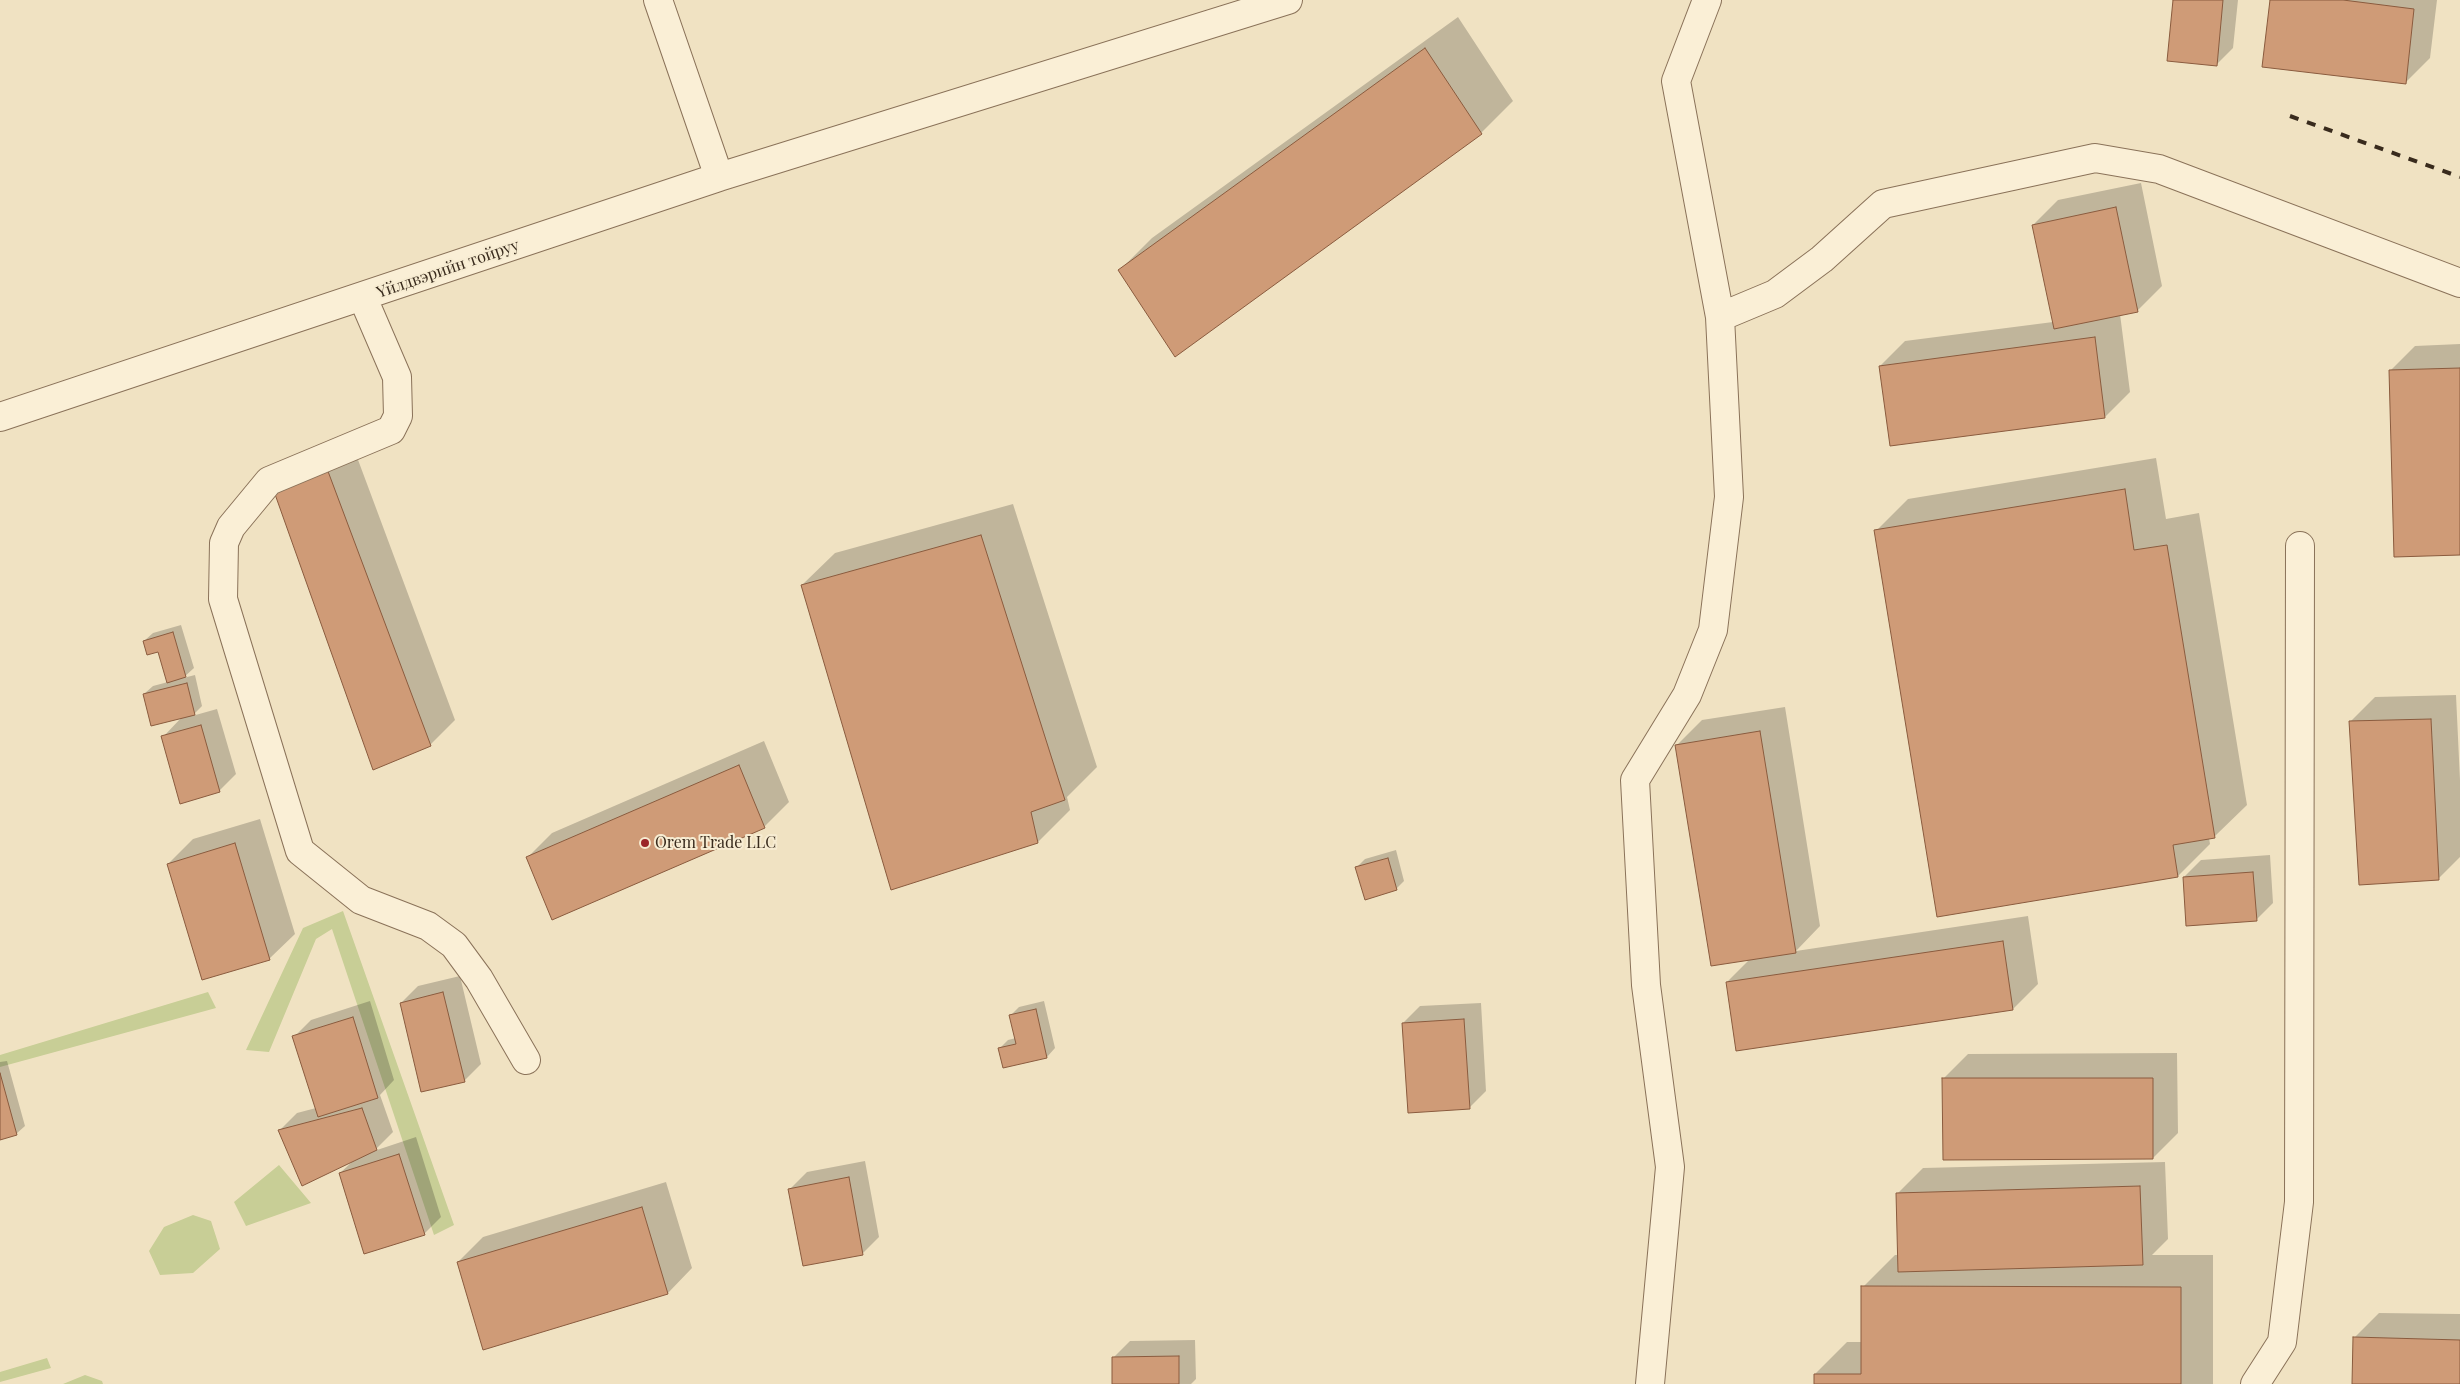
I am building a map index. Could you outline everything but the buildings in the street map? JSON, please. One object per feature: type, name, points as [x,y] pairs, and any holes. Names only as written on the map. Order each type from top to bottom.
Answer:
[{"type":"lane","points":[[658,0],[719,177]]},
{"type":"lane","name":"Үйлдвэрийн тойруу","points":[[0,417],[363,298],[719,177],[1288,0]]},
{"type":"lane","points":[[1650,1384],[1670,1167],[1646,985],[1635,780],[1687,695],[1713,630],[1729,497],[1720,317],[1676,81],[1707,0]]},
{"type":"lane","points":[[1720,317],[1775,294],[1822,259],[1883,204],[2095,158],[2159,169],[2460,283]]},
{"type":"lane","points":[[363,298],[397,377],[398,416],[391,430],[269,481],[231,527],[224,543],[223,599],[300,851],[361,900],[428,926],[454,945],[479,979],[526,1060]]},
{"type":"lane","points":[[2255,1384],[2282,1342],[2299,1202],[2300,546]]},
{"type":"green space","points":[[343,911],[454,1225],[434,1235],[332,929],[316,939],[269,1052],[246,1050],[303,928]]},
{"type":"green space","points":[[208,992],[216,1008],[0,1067],[0,1055]]},
{"type":"green space","points":[[279,1165],[311,1203],[246,1226],[234,1202]]},
{"type":"green space","points":[[193,1215],[211,1221],[220,1249],[193,1273],[160,1275],[149,1251],[164,1227]]},
{"type":"green space","points":[[47,1358],[51,1368],[0,1382],[0,1372]]},
{"type":"green space","points":[[85,1375],[102,1381],[103,1384],[63,1384]]},
{"type":"railway","points":[[2290,116],[2460,177]]},
{"type":"place","name":"Orem Trade LLC","points":[[645,843]]}]
